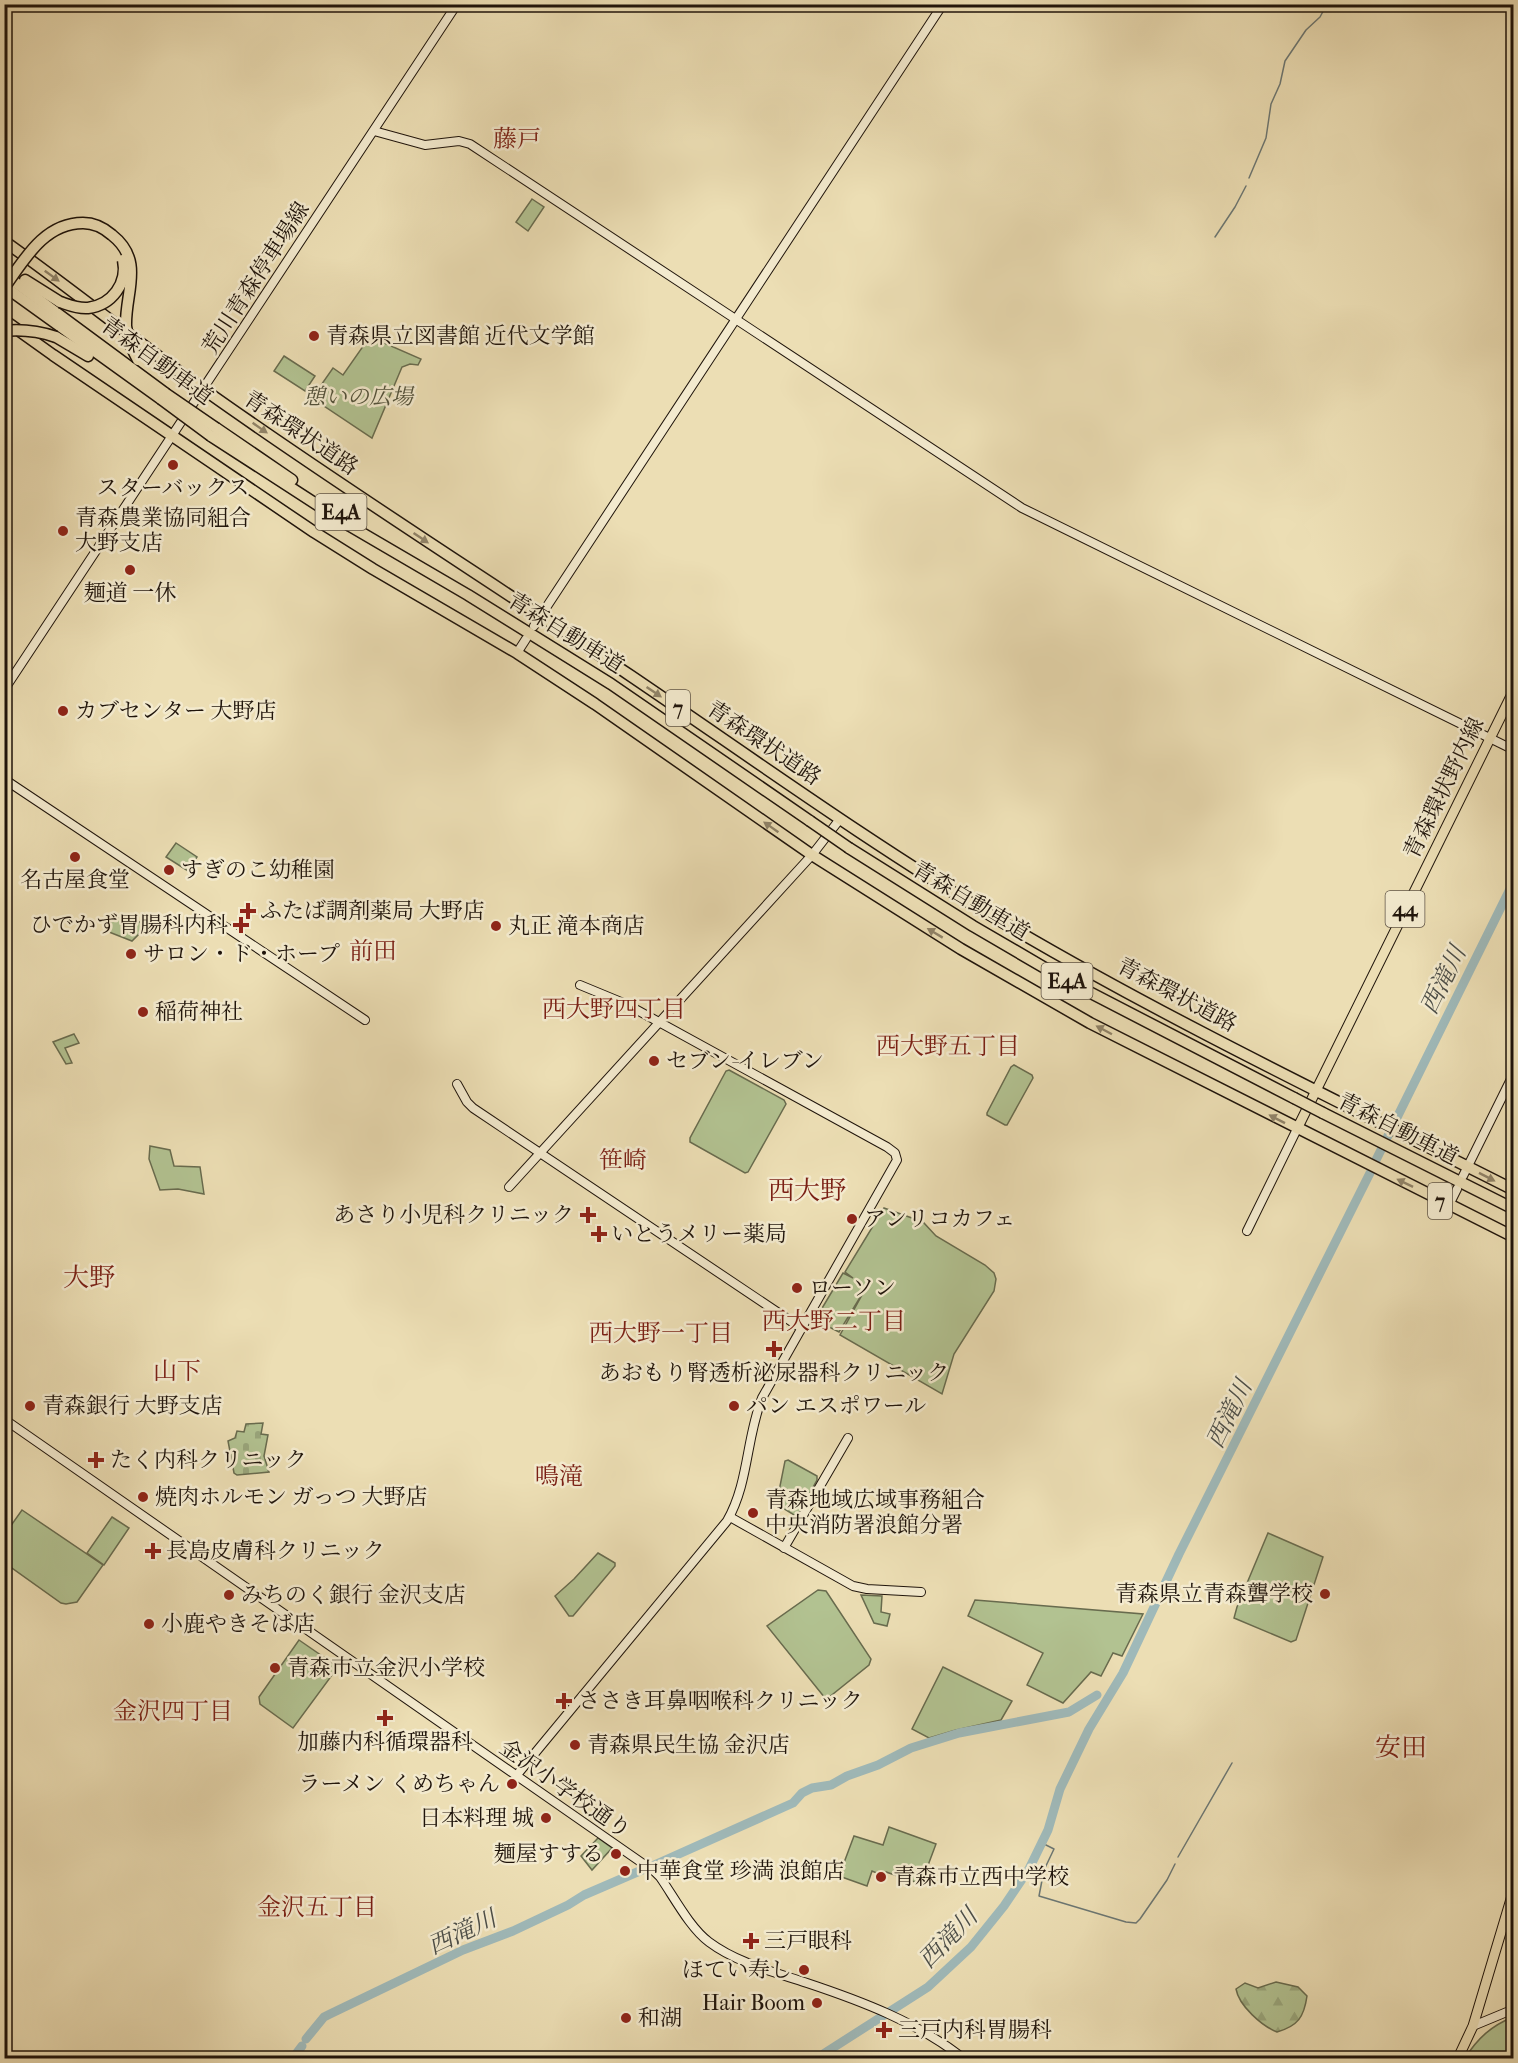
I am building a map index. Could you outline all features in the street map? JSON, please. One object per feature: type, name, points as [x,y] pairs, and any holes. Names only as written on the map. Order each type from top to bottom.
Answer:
[{"type":"highway","points":[[4,287],[39,242],[55,230],[75,223],[87,223],[107,231],[123,246],[131,266],[126,327],[129,344],[163,396]]},
{"type":"highway","points":[[4,267],[60,302],[90,308],[110,299],[117,292],[124,273],[124,264],[121,255],[109,239],[90,230],[61,232],[44,245],[4,298]]},
{"type":"highway","name":"青森環状道路","points":[[4,241],[204,390],[536,622],[606,659],[840,819],[944,886],[1078,966],[1383,1123],[1465,1171],[1514,1190]]},
{"type":"highway","name":"青森自動車道","points":[[4,274],[210,432],[293,481],[468,595],[620,690],[849,848],[973,926],[1062,978],[1514,1209]]},
{"type":"highway","name":"青森自動車道","points":[[4,287],[163,396],[195,414],[210,432]]},
{"type":"highway","name":"7","points":[[4,320],[62,362],[334,544],[517,653],[595,704],[812,855],[902,913],[1090,1023],[1514,1238]]},
{"type":"highway","points":[[4,331],[21,329],[39,331],[56,337],[163,396]]},
{"type":"main road","name":"青森環状野内線","points":[[1297,1129],[1514,690]]},
{"type":"main road","points":[[1458,2058],[1473,2026],[1514,1889]]},
{"type":"street","name":"荒川青森停車場線","points":[[4,690],[457,4]]},
{"type":"street","points":[[536,622],[943,4]]},
{"type":"street","points":[[374,131],[425,145],[459,141],[470,144],[1022,508],[1514,750]]},
{"type":"street","points":[[517,653],[526,639]]},
{"type":"street","points":[[4,779],[365,1020]]},
{"type":"street","points":[[509,1187],[812,855],[840,819]]},
{"type":"street","points":[[516,1776],[730,1517],[742,1484],[758,1408],[768,1386],[897,1160],[896,1154],[887,1147],[626,1004],[580,985]]},
{"type":"street","points":[[1465,1171],[1514,1073]]},
{"type":"street","points":[[457,1084],[467,1102],[474,1108],[801,1328]]},
{"type":"street","points":[[1247,1231],[1297,1129]]},
{"type":"street","points":[[1449,1205],[1456,1189]]},
{"type":"street","name":"金沢小学校通り","points":[[4,1419],[660,1877],[697,1930],[710,1943],[772,1972],[807,1982],[882,2010],[928,2035],[963,2058]]},
{"type":"street","points":[[784,1548],[848,1438]]},
{"type":"street","points":[[730,1517],[853,1586],[921,1592]]},
{"type":"street","points":[[1473,2026],[1514,2009]]},
{"type":"green space","points":[[532,199],[544,207],[528,231],[516,222]]},
{"type":"green space","name":"憩いの広場","points":[[359,332],[421,359],[418,365],[410,364],[402,367],[372,438],[312,398],[333,368],[343,375],[364,345],[355,338]]},
{"type":"green space","points":[[284,356],[315,376],[305,391],[274,371]]},
{"type":"green space","points":[[176,843],[197,857],[188,871],[166,857]]},
{"type":"green space","points":[[112,916],[149,924],[132,941],[109,932]]},
{"type":"green space","points":[[74,1034],[79,1043],[65,1048],[72,1063],[66,1064],[53,1042]]},
{"type":"green space","points":[[1014,1065],[1032,1075],[1033,1078],[1005,1125],[987,1113]]},
{"type":"green space","points":[[729,1070],[784,1100],[786,1104],[748,1172],[745,1173],[690,1142],[690,1138],[726,1071]]},
{"type":"green space","points":[[150,1146],[170,1150],[174,1166],[200,1167],[204,1194],[178,1189],[160,1190],[149,1159]]},
{"type":"green space","points":[[884,1208],[923,1222],[936,1236],[985,1265],[994,1273],[996,1279],[994,1291],[954,1354],[942,1394],[840,1335],[867,1286],[839,1332],[815,1320],[843,1273],[853,1278],[845,1272]]},
{"type":"green space","points":[[263,1423],[261,1434],[268,1435],[264,1456],[269,1472],[237,1475],[234,1473],[228,1441],[235,1438],[237,1431],[244,1432],[246,1424]]},
{"type":"green space","points":[[788,1460],[817,1476],[798,1514],[794,1515],[778,1505],[777,1501],[785,1461]]},
{"type":"green space","points":[[22,1510],[103,1565],[77,1602],[61,1603],[5,1563],[5,1534]]},
{"type":"green space","points":[[112,1517],[129,1528],[104,1565],[87,1553]]},
{"type":"green space","points":[[1268,1533],[1323,1557],[1296,1640],[1291,1642],[1234,1618]]},
{"type":"green space","points":[[598,1553],[615,1563],[615,1566],[573,1616],[569,1616],[555,1596]]},
{"type":"green space","points":[[818,1590],[826,1591],[871,1659],[869,1665],[828,1698],[825,1698],[767,1626]]},
{"type":"green space","points":[[861,1595],[882,1596],[881,1612],[890,1614],[887,1626],[874,1623]]},
{"type":"green space","points":[[975,1600],[1143,1614],[1122,1656],[1113,1653],[1101,1676],[1091,1672],[1063,1703],[1027,1685],[1043,1653],[968,1616]]},
{"type":"green space","points":[[299,1640],[338,1667],[293,1728],[260,1704],[259,1697]]},
{"type":"green space","points":[[943,1667],[1012,1701],[1001,1720],[929,1738],[912,1729]]},
{"type":"green space","points":[[889,1827],[936,1844],[921,1884],[886,1872],[884,1876],[872,1871],[867,1886],[839,1876],[854,1836],[883,1845]]},
{"type":"green space","points":[[598,1838],[612,1848],[592,1870],[581,1856]]},
{"type":"green space","points":[[1276,1982],[1298,1987],[1307,1996],[1299,2020],[1290,2027],[1277,2032],[1252,2015],[1236,1989],[1245,1983],[1258,1988]]},
{"type":"green space","points":[[1513,2017],[1513,2058],[1465,2058],[1486,2033]]},
{"type":"waterway","points":[[1249,178],[1266,138],[1271,104],[1280,84],[1285,61],[1306,30],[1320,17],[1327,4]]},
{"type":"waterway","points":[[1215,237],[1246,186]]},
{"type":"waterway","name":"西滝川","points":[[1376,1160],[1514,881]]},
{"type":"waterway","name":"西滝川","points":[[817,2058],[928,1987],[971,1947],[1004,1906],[1029,1869],[1048,1830],[1060,1789],[1089,1729],[1123,1673],[1179,1554],[1370,1173]]},
{"type":"waterway","name":"西滝川","points":[[652,1866],[793,1803],[802,1793],[812,1788],[831,1785],[911,1748],[959,1733],[1069,1712],[1097,1695]]},
{"type":"waterway","points":[[1178,1857],[1232,1763]]},
{"type":"waterway","points":[[1042,1843],[1054,1849],[1044,1870],[1039,1896],[1126,1922],[1136,1923],[1140,1919],[1167,1880],[1175,1864]]},
{"type":"waterway","name":"西滝川","points":[[306,2039],[324,2017],[463,1950],[513,1931],[584,1895],[642,1870]]},
{"type":"waterway","name":"西滝川","points":[[293,2058],[302,2046]]},
{"type":"place","name":"青森県立図書館 近代文学館","points":[[314,336]]},
{"type":"place","name":"スターバックス","points":[[173,465]]},
{"type":"place","name":"青森農業協同組合 大野支店","points":[[63,531]]},
{"type":"place","name":"麺道 一休","points":[[130,570]]},
{"type":"place","name":"カブセンター 大野店","points":[[63,711]]},
{"type":"place","name":"名古屋食堂","points":[[75,857]]},
{"type":"place","name":"すぎのこ幼稚園","points":[[169,870]]},
{"type":"place","name":"ふたば調剤薬局 大野店","points":[[248,911]]},
{"type":"place","name":"ひでかず胃腸科内科","points":[[241,925]]},
{"type":"place","name":"丸正 滝本商店","points":[[496,926]]},
{"type":"place","name":"サロン・ド・ホープ","points":[[131,954]]},
{"type":"place","name":"稲荷神社","points":[[143,1012]]},
{"type":"place","name":"セブン-イレブン","points":[[654,1061]]},
{"type":"place","name":"あさり小児科クリニック","points":[[588,1215]]},
{"type":"place","name":"アンリコカフェ","points":[[852,1219]]},
{"type":"place","name":"いとうメリー薬局","points":[[599,1234]]},
{"type":"place","name":"ローソン","points":[[797,1288]]},
{"type":"place","name":"あおもり腎透析泌尿器科クリニック","points":[[774,1349]]},
{"type":"place","name":"青森銀行 大野支店","points":[[30,1406]]},
{"type":"place","name":"パン エスポワール","points":[[734,1406]]},
{"type":"place","name":"たく内科クリニック","points":[[96,1460]]},
{"type":"place","name":"焼肉ホルモン ガっつ 大野店","points":[[143,1497]]},
{"type":"place","name":"青森地域広域事務組合 中央消防署浪館分署","points":[[753,1513]]},
{"type":"place","name":"長島皮膚科クリニック","points":[[153,1551]]},
{"type":"place","name":"青森県立青森聾学校","points":[[1325,1594]]},
{"type":"place","name":"みちのく銀行 金沢支店","points":[[229,1595]]},
{"type":"place","name":"小鹿やきそば店","points":[[149,1624]]},
{"type":"place","name":"青森市立金沢小学校","points":[[275,1668]]},
{"type":"place","name":"ささき耳鼻咽喉科クリニック","points":[[564,1701]]},
{"type":"place","name":"加藤内科循環器科","points":[[385,1718]]},
{"type":"place","name":"青森県民生協 金沢店","points":[[575,1745]]},
{"type":"place","name":"ラーメン くめちゃん","points":[[512,1784]]},
{"type":"place","name":"日本料理 城","points":[[546,1818]]},
{"type":"place","name":"麺屋すする","points":[[616,1854]]},
{"type":"place","name":"中華食堂 珍満 浪館店","points":[[625,1871]]},
{"type":"place","name":"青森市立西中学校","points":[[881,1877]]},
{"type":"place","name":"三戸眼科","points":[[751,1941]]},
{"type":"place","name":"ほてい寿し","points":[[804,1970]]},
{"type":"place","name":"Hair Boom","points":[[817,2003]]},
{"type":"place","name":"和湖","points":[[626,2018]]},
{"type":"place","name":"三戸内科胃腸科","points":[[884,2030]]},
{"type":"district","name":"藤戸","points":[[517,139]]},
{"type":"district","name":"前田","points":[[373,951]]},
{"type":"district","name":"西大野四丁目","points":[[614,1009]]},
{"type":"district","name":"西大野五丁目","points":[[948,1046]]},
{"type":"district","name":"笹崎","points":[[623,1160]]},
{"type":"district","name":"西大野","points":[[807,1190]]},
{"type":"district","name":"大野","points":[[89,1277]]},
{"type":"district","name":"西大野二丁目","points":[[834,1321]]},
{"type":"district","name":"西大野一丁目","points":[[661,1333]]},
{"type":"district","name":"山下","points":[[177,1371]]},
{"type":"district","name":"鳴滝","points":[[559,1476]]},
{"type":"district","name":"金沢四丁目","points":[[173,1711]]},
{"type":"district","name":"安田","points":[[1401,1747]]},
{"type":"district","name":"金沢五丁目","points":[[317,1907]]}]
